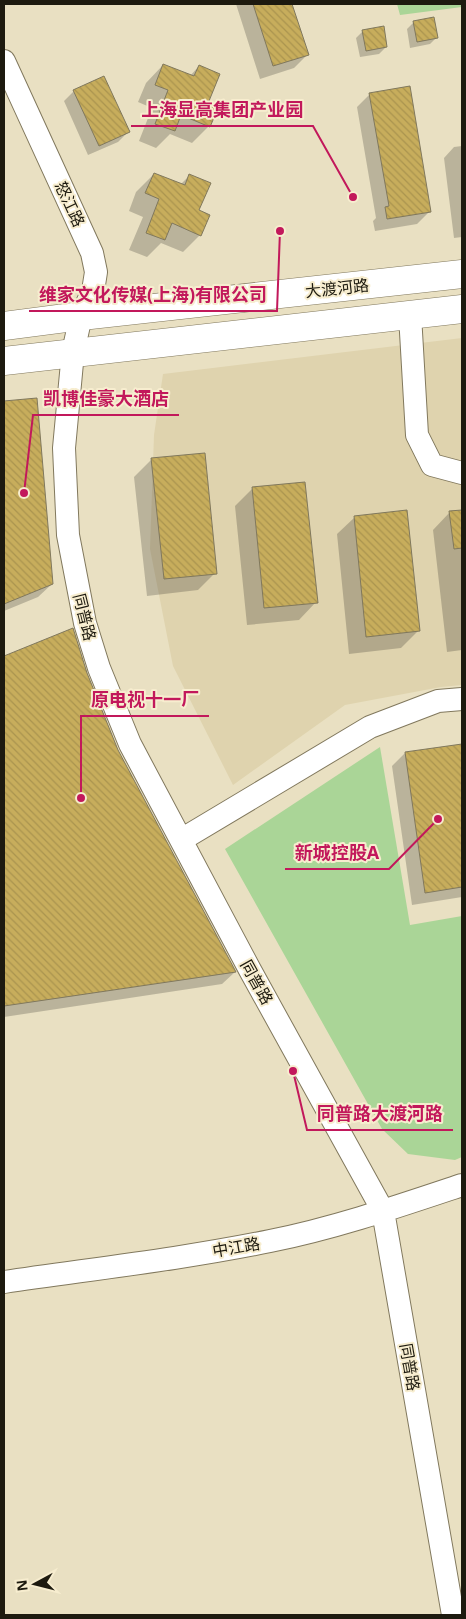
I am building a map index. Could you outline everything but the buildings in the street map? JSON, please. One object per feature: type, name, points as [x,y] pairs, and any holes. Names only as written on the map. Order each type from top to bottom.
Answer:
[{"type":"main road","name":"大渡河路","points":[[4,326],[462,274]]},
{"type":"main road","points":[[4,361],[462,309]]},
{"type":"street","name":"怒江路","points":[[4,61],[92,253],[96,272],[93,291],[81,316],[73,352]]},
{"type":"street","points":[[410,315],[417,435],[432,465],[462,473]]},
{"type":"street","name":"同普路","points":[[73,352],[64,448],[68,535],[85,623],[99,668],[130,744],[250,970],[383,1211],[453,1615]]},
{"type":"street","points":[[180,840],[370,727],[438,702],[462,699]]},
{"type":"street","name":"中江路","points":[[4,1282],[269,1241],[326,1228],[462,1185]]},
{"type":"shaded area","points":[[462,338],[462,685],[441,687],[345,705],[233,785],[173,666],[150,549],[154,435],[163,374]]},
{"type":"green space","points":[[397,4],[462,4],[462,7],[400,15]]},
{"type":"green space","points":[[380,747],[410,925],[462,916],[462,1157],[455,1160],[408,1154],[382,1129],[225,849]]},
{"type":"place","name":"上海显高集团产业园","points":[[353,197]]},
{"type":"place","name":"维家文化传媒(上海)有限公司","points":[[280,231]]},
{"type":"place","name":"凯博佳豪大酒店","points":[[24,493]]},
{"type":"place","name":"原电视十一厂","points":[[81,798]]},
{"type":"place","name":"新城控股A","points":[[438,819]]},
{"type":"place","name":"同普路大渡河路","points":[[293,1071]]}]
